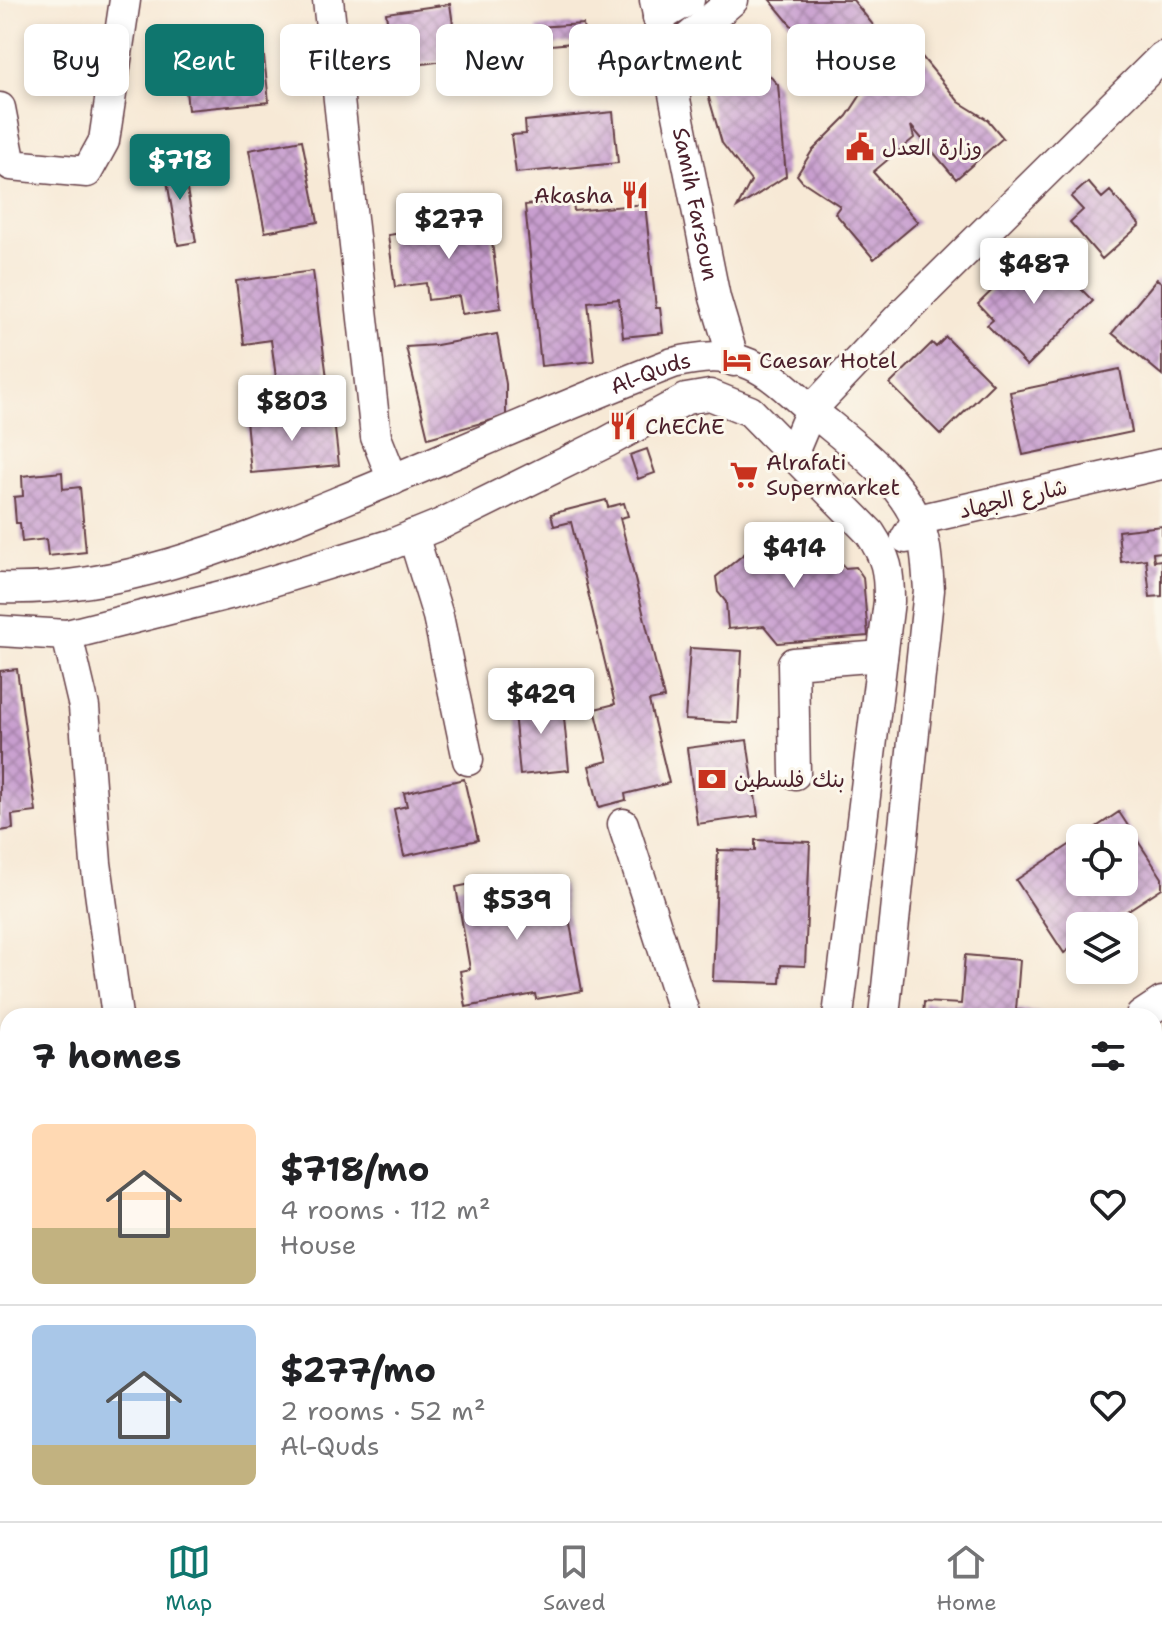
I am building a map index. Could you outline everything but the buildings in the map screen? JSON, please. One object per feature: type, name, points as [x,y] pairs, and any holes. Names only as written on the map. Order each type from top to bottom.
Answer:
[{"type":"street","points":[[0,108],[11,165],[87,172],[104,141],[125,0]]},
{"type":"street","points":[[328,0],[376,437],[393,480]]},
{"type":"street","points":[[657,9],[689,0]]},
{"type":"street","points":[[705,24],[733,0]]},
{"type":"street","points":[[792,455],[811,410],[907,309],[1162,57]]},
{"type":"street","name":"Samih Farsoun","points":[[674,96],[715,298],[734,361]]},
{"type":"street","name":"Al-Quds","points":[[0,588],[30,589],[98,582],[164,566],[281,525],[673,363],[707,356],[749,364],[770,375],[878,466],[900,491],[917,520],[927,557],[929,590],[885,1008]]},
{"type":"street","name":"Al-Quds","points":[[0,631],[67,635],[237,592],[439,525],[607,442],[686,399],[710,395],[730,401],[750,411],[870,533],[888,567],[889,601],[839,1008]]},
{"type":"street","name":"شارع الجهاد","points":[[917,520],[1162,464]]},
{"type":"street","points":[[888,567],[917,520]]},
{"type":"street","points":[[413,535],[438,616],[468,760]]},
{"type":"street","points":[[67,635],[84,707],[96,863],[116,1008]]},
{"type":"street","points":[[795,774],[793,663],[882,656]]},
{"type":"street","points":[[623,824],[682,1008]]},
{"type":"place","name":"وزارة العدل","points":[[860,147]]},
{"type":"place","name":"Akasha","points":[[635,195]]},
{"type":"place","name":"Caesar Hotel","points":[[737,360]]},
{"type":"place","name":"ChEChE","points":[[623,426]]},
{"type":"place","name":"Alrafati Supermarket","points":[[744,475]]},
{"type":"place","name":"بنك فلسطين","points":[[712,779]]}]
